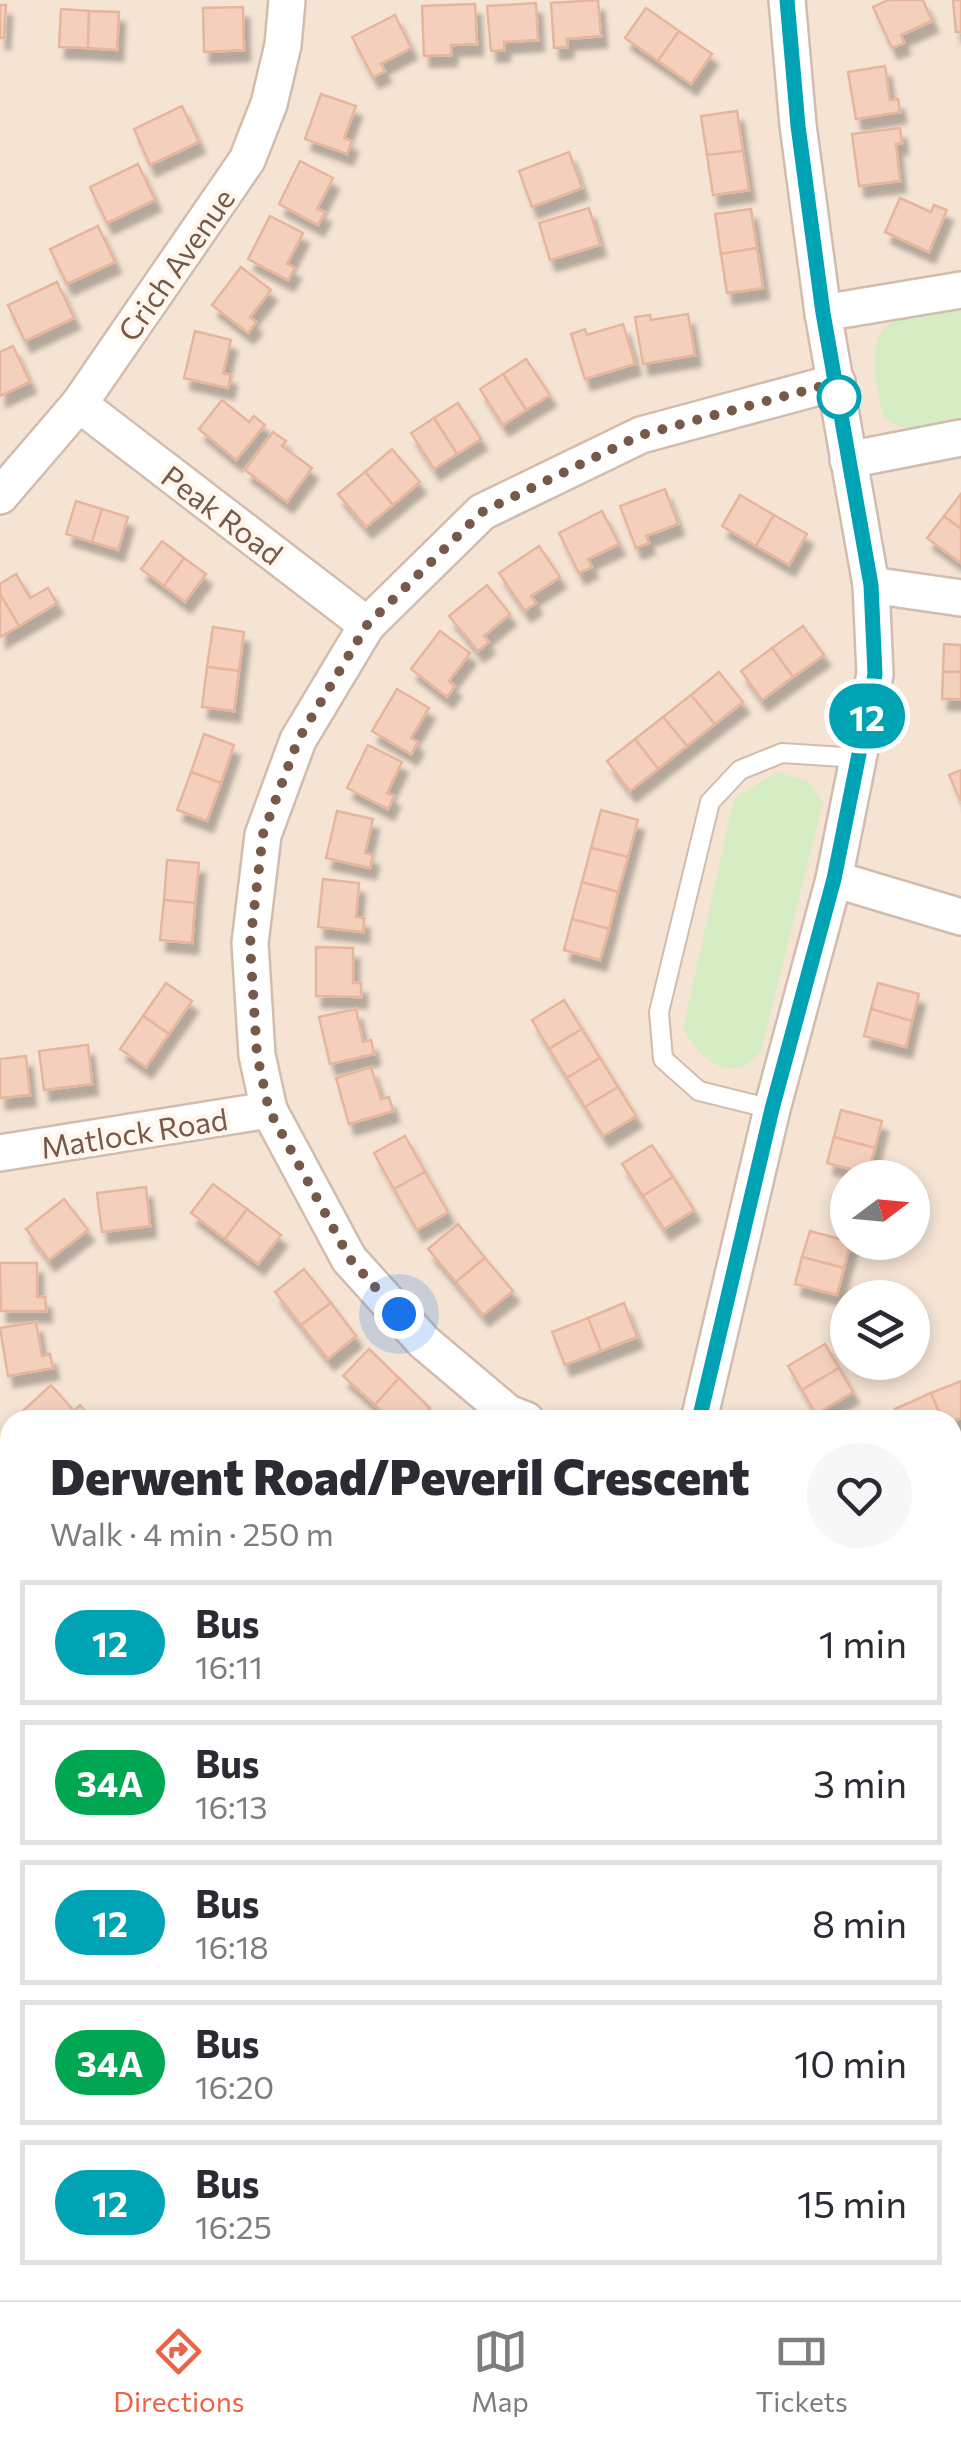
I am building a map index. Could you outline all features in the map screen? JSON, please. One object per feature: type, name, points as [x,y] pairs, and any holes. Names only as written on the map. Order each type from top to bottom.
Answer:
[{"type":"street","name":"Crich Avenue","points":[[0,496],[79,404],[247,160],[269,104],[283,46],[288,0]]},
{"type":"street","points":[[701,1410],[772,1109],[834,879],[875,674],[871,585],[823,313],[798,126],[787,0]]},
{"type":"street","points":[[823,313],[961,290]]},
{"type":"street","points":[[504,1410],[424,1342],[350,1259],[269,1110],[257,1055],[250,944],[263,834],[298,740],[367,625],[482,512],[641,435],[837,382]]},
{"type":"street","name":"Peak Road","points":[[79,404],[367,625]]},
{"type":"street","points":[[848,460],[961,438]]},
{"type":"street","points":[[871,585],[961,598]]},
{"type":"street","points":[[834,879],[961,917]]},
{"type":"street","name":"Matlock Road","points":[[0,1153],[269,1110]]},
{"type":"lane","points":[[772,1109],[699,1091],[663,1059],[659,1012],[710,802],[740,770],[782,753],[859,758]]},
{"type":"shaded area","points":[[0,0],[961,0],[961,1410],[0,1410]]},
{"type":"green space","points":[[961,310],[961,422],[920,429],[892,423],[883,416],[877,380],[875,353],[881,331],[904,319]]},
{"type":"green space","points":[[777,772],[808,781],[823,802],[761,1051],[750,1062],[728,1068],[707,1059],[683,1028],[734,798]]},
{"type":"building","points":[[598,0],[601,36],[567,39],[567,47],[554,48],[551,3]]},
{"type":"building","points":[[888,0],[923,0],[932,21],[901,35],[904,43],[892,48],[873,7]]},
{"type":"building","points":[[953,0],[961,0],[961,32],[956,32]]},
{"type":"building","points":[[536,3],[538,40],[504,42],[504,50],[491,51],[487,6]]},
{"type":"building","points":[[475,4],[477,44],[451,45],[451,55],[424,56],[422,6]]},
{"type":"building","points":[[0,5],[6,5],[4,38],[0,38]]},
{"type":"building","points":[[243,7],[244,50],[204,52],[203,8]]},
{"type":"building","points":[[646,8],[679,31],[658,61],[625,38]]},
{"type":"building","points":[[61,9],[89,11],[88,48],[59,47]]},
{"type":"building","points":[[89,11],[119,12],[117,50],[88,48]]},
{"type":"building","points":[[395,15],[411,48],[381,64],[385,71],[373,77],[352,37]]},
{"type":"building","points":[[679,31],[712,54],[691,84],[658,61]]},
{"type":"building","points":[[885,66],[890,100],[898,99],[900,112],[856,119],[848,72]]},
{"type":"building","points":[[321,94],[356,106],[344,138],[352,141],[347,154],[305,139]]},
{"type":"building","points":[[182,106],[199,142],[150,165],[134,129]]},
{"type":"building","points":[[737,111],[743,151],[707,155],[701,116]]},
{"type":"building","points":[[900,128],[902,143],[896,144],[900,181],[859,186],[852,134]]},
{"type":"building","points":[[743,151],[749,190],[713,195],[707,155]]},
{"type":"building","points":[[569,152],[582,188],[532,207],[519,171]]},
{"type":"building","points":[[300,161],[333,178],[317,209],[325,212],[318,225],[279,204]]},
{"type":"building","points":[[138,164],[155,200],[107,223],[90,187]]},
{"type":"building","points":[[900,198],[931,212],[934,205],[947,210],[929,252],[885,232]]},
{"type":"building","points":[[589,208],[600,245],[550,260],[539,223]]},
{"type":"building","points":[[751,209],[757,248],[721,254],[715,214]]},
{"type":"building","points":[[270,216],[303,233],[287,264],[295,268],[288,280],[248,259]]},
{"type":"building","points":[[98,226],[115,262],[67,284],[50,249]]},
{"type":"building","points":[[757,248],[763,288],[727,293],[721,254]]},
{"type":"building","points":[[241,267],[271,290],[250,317],[256,322],[248,333],[212,305]]},
{"type":"building","points":[[57,282],[74,318],[25,341],[8,305]]},
{"type":"building","points":[[688,314],[695,355],[643,364],[635,317],[650,315],[651,320]]},
{"type":"building","points":[[623,324],[635,364],[585,379],[571,334],[585,329],[587,335]]},
{"type":"building","points":[[195,331],[231,340],[223,373],[231,375],[228,388],[184,378]]},
{"type":"building","points":[[13,346],[30,382],[0,396],[0,352]]},
{"type":"building","points":[[526,359],[550,395],[526,410],[503,374]]},
{"type":"building","points":[[503,374],[526,410],[503,425],[480,389]]},
{"type":"building","points":[[222,400],[249,422],[254,416],[265,425],[236,460],[199,429]]},
{"type":"building","points":[[458,403],[481,439],[457,454],[434,418]]},
{"type":"building","points":[[434,418],[457,454],[434,469],[411,433]]},
{"type":"building","points":[[273,432],[286,441],[282,446],[312,468],[287,502],[245,470]]},
{"type":"building","points":[[392,449],[420,482],[393,505],[365,472]]},
{"type":"building","points":[[365,472],[393,505],[366,527],[338,494]]},
{"type":"building","points":[[665,489],[678,524],[646,536],[649,543],[636,548],[620,506]]},
{"type":"building","points":[[961,494],[961,529],[944,516]]},
{"type":"building","points":[[740,495],[774,515],[756,546],[722,526]]},
{"type":"building","points":[[76,501],[102,509],[92,542],[66,534]]},
{"type":"building","points":[[102,509],[128,517],[118,550],[92,542]]},
{"type":"building","points":[[602,511],[619,544],[588,559],[592,567],[579,573],[559,533]]},
{"type":"building","points":[[774,515],[807,534],[789,565],[756,546]]},
{"type":"building","points":[[944,516],[961,529],[961,563],[927,538]]},
{"type":"building","points":[[162,541],[184,558],[164,586],[141,569]]},
{"type":"building","points":[[539,546],[560,577],[531,596],[536,603],[525,611],[499,573]]},
{"type":"building","points":[[184,558],[206,574],[185,602],[164,586]]},
{"type":"building","points":[[16,574],[30,598],[48,588],[57,603],[19,626],[0,594],[0,584]]},
{"type":"building","points":[[487,585],[510,614],[484,636],[489,642],[478,651],[449,616]]},
{"type":"building","points":[[0,594],[19,626],[0,637]]},
{"type":"building","points":[[803,626],[824,655],[793,677],[772,648]]},
{"type":"building","points":[[213,627],[244,632],[239,671],[207,667]]},
{"type":"building","points":[[440,631],[470,653],[449,681],[455,686],[447,697],[411,669]]},
{"type":"building","points":[[944,644],[961,645],[961,672],[943,672]]},
{"type":"building","points":[[772,648],[793,677],[762,700],[741,671]]},
{"type":"building","points":[[207,667],[239,671],[234,711],[202,707]]},
{"type":"building","points":[[719,672],[743,702],[715,724],[691,695]]},
{"type":"building","points":[[943,672],[961,672],[961,699],[942,699]]},
{"type":"building","points":[[397,689],[429,708],[411,738],[418,742],[411,754],[372,731]]},
{"type":"building","points":[[691,695],[715,724],[687,746],[663,717]]},
{"type":"building","points":[[663,717],[687,746],[658,769],[635,739]]},
{"type":"building","points":[[204,734],[234,745],[221,783],[191,772]]},
{"type":"building","points":[[635,739],[658,769],[630,791],[607,761]]},
{"type":"building","points":[[368,745],[402,762],[387,793],[394,796],[388,809],[347,788]]},
{"type":"building","points":[[961,770],[961,800],[960,800],[949,775]]},
{"type":"building","points":[[191,772],[221,783],[207,821],[177,810]]},
{"type":"building","points":[[601,810],[638,820],[628,857],[591,848]]},
{"type":"building","points":[[337,811],[373,819],[365,853],[373,855],[370,868],[326,858]]},
{"type":"building","points":[[591,848],[628,857],[618,892],[582,882]]},
{"type":"building","points":[[167,860],[199,863],[195,903],[164,900]]},
{"type":"building","points":[[323,879],[359,883],[356,917],[364,918],[363,932],[318,927]]},
{"type":"building","points":[[582,882],[618,892],[609,929],[572,919]]},
{"type":"building","points":[[164,900],[195,903],[192,943],[160,940]]},
{"type":"building","points":[[572,919],[609,929],[600,960],[564,950]]},
{"type":"building","points":[[316,947],[353,948],[353,983],[361,983],[361,997],[316,996]]},
{"type":"building","points":[[166,983],[192,1001],[169,1034],[143,1016]]},
{"type":"building","points":[[878,983],[919,994],[912,1021],[871,1009]]},
{"type":"building","points":[[564,1000],[582,1029],[549,1049],[532,1020]]},
{"type":"building","points":[[356,1009],[363,1042],[371,1040],[374,1054],[330,1064],[319,1017]]},
{"type":"building","points":[[871,1009],[912,1021],[906,1047],[864,1036]]},
{"type":"building","points":[[143,1016],[169,1034],[146,1067],[120,1049]]},
{"type":"building","points":[[582,1029],[600,1058],[567,1078],[549,1049]]},
{"type":"building","points":[[88,1045],[92,1084],[44,1090],[39,1051]]},
{"type":"building","points":[[26,1056],[30,1095],[0,1098],[0,1059]]},
{"type":"building","points":[[600,1058],[618,1087],[585,1107],[567,1078]]},
{"type":"building","points":[[371,1067],[381,1099],[389,1097],[393,1111],[349,1124],[336,1078]]},
{"type":"building","points":[[618,1087],[636,1116],[603,1136],[585,1107]]},
{"type":"building","points":[[841,1110],[882,1121],[875,1148],[834,1137]]},
{"type":"building","points":[[405,1136],[425,1172],[394,1189],[374,1153]]},
{"type":"building","points":[[834,1137],[875,1148],[872,1160],[827,1163]]},
{"type":"building","points":[[652,1145],[673,1177],[643,1196],[622,1164]]},
{"type":"building","points":[[425,1172],[448,1212],[417,1230],[394,1189]]},
{"type":"building","points":[[673,1177],[694,1210],[664,1229],[643,1196]]},
{"type":"building","points":[[213,1184],[247,1209],[225,1239],[191,1213]]},
{"type":"building","points":[[146,1187],[150,1226],[102,1232],[97,1193]]},
{"type":"building","points":[[64,1199],[88,1230],[49,1260],[26,1229]]},
{"type":"building","points":[[247,1209],[281,1235],[258,1264],[225,1239]]},
{"type":"building","points":[[458,1224],[485,1258],[456,1282],[428,1249]]},
{"type":"building","points":[[810,1231],[830,1236],[830,1260],[846,1260],[844,1268],[802,1257]]},
{"type":"building","points":[[802,1257],[844,1268],[841,1280],[830,1280],[830,1293],[795,1284]]},
{"type":"building","points":[[485,1258],[513,1291],[483,1315],[456,1282]]},
{"type":"building","points":[[0,1263],[37,1263],[37,1297],[45,1297],[46,1311],[1,1311]]},
{"type":"building","points":[[304,1269],[331,1303],[301,1325],[275,1292]]},
{"type":"building","points":[[331,1303],[356,1336],[328,1359],[301,1325]]},
{"type":"building","points":[[624,1303],[637,1337],[601,1351],[588,1318]]},
{"type":"building","points":[[588,1318],[601,1351],[565,1365],[552,1332]]},
{"type":"building","points":[[36,1322],[42,1356],[50,1354],[53,1368],[8,1376],[0,1328]]},
{"type":"building","points":[[825,1344],[830,1353],[830,1373],[802,1390],[788,1366]]},
{"type":"building","points":[[369,1349],[399,1378],[375,1405],[343,1376]]},
{"type":"building","points":[[830,1373],[830,1380],[846,1380],[853,1392],[823,1410],[814,1410],[802,1390]]},
{"type":"building","points":[[399,1378],[430,1408],[380,1410],[375,1405]]},
{"type":"building","points":[[961,1381],[961,1410],[938,1410],[931,1393]]},
{"type":"building","points":[[51,1385],[73,1410],[24,1410]]},
{"type":"building","points":[[931,1393],[938,1410],[895,1410]]},
{"type":"bus line","name":"12","points":[[701,1410],[772,1109],[834,879],[875,674],[871,585],[823,313],[798,126],[787,0]]},
{"type":"route","points":[[399,1314],[350,1259],[269,1110],[257,1055],[250,944],[263,834],[298,740],[367,625],[482,512],[641,435],[837,382],[839,397]]}]
